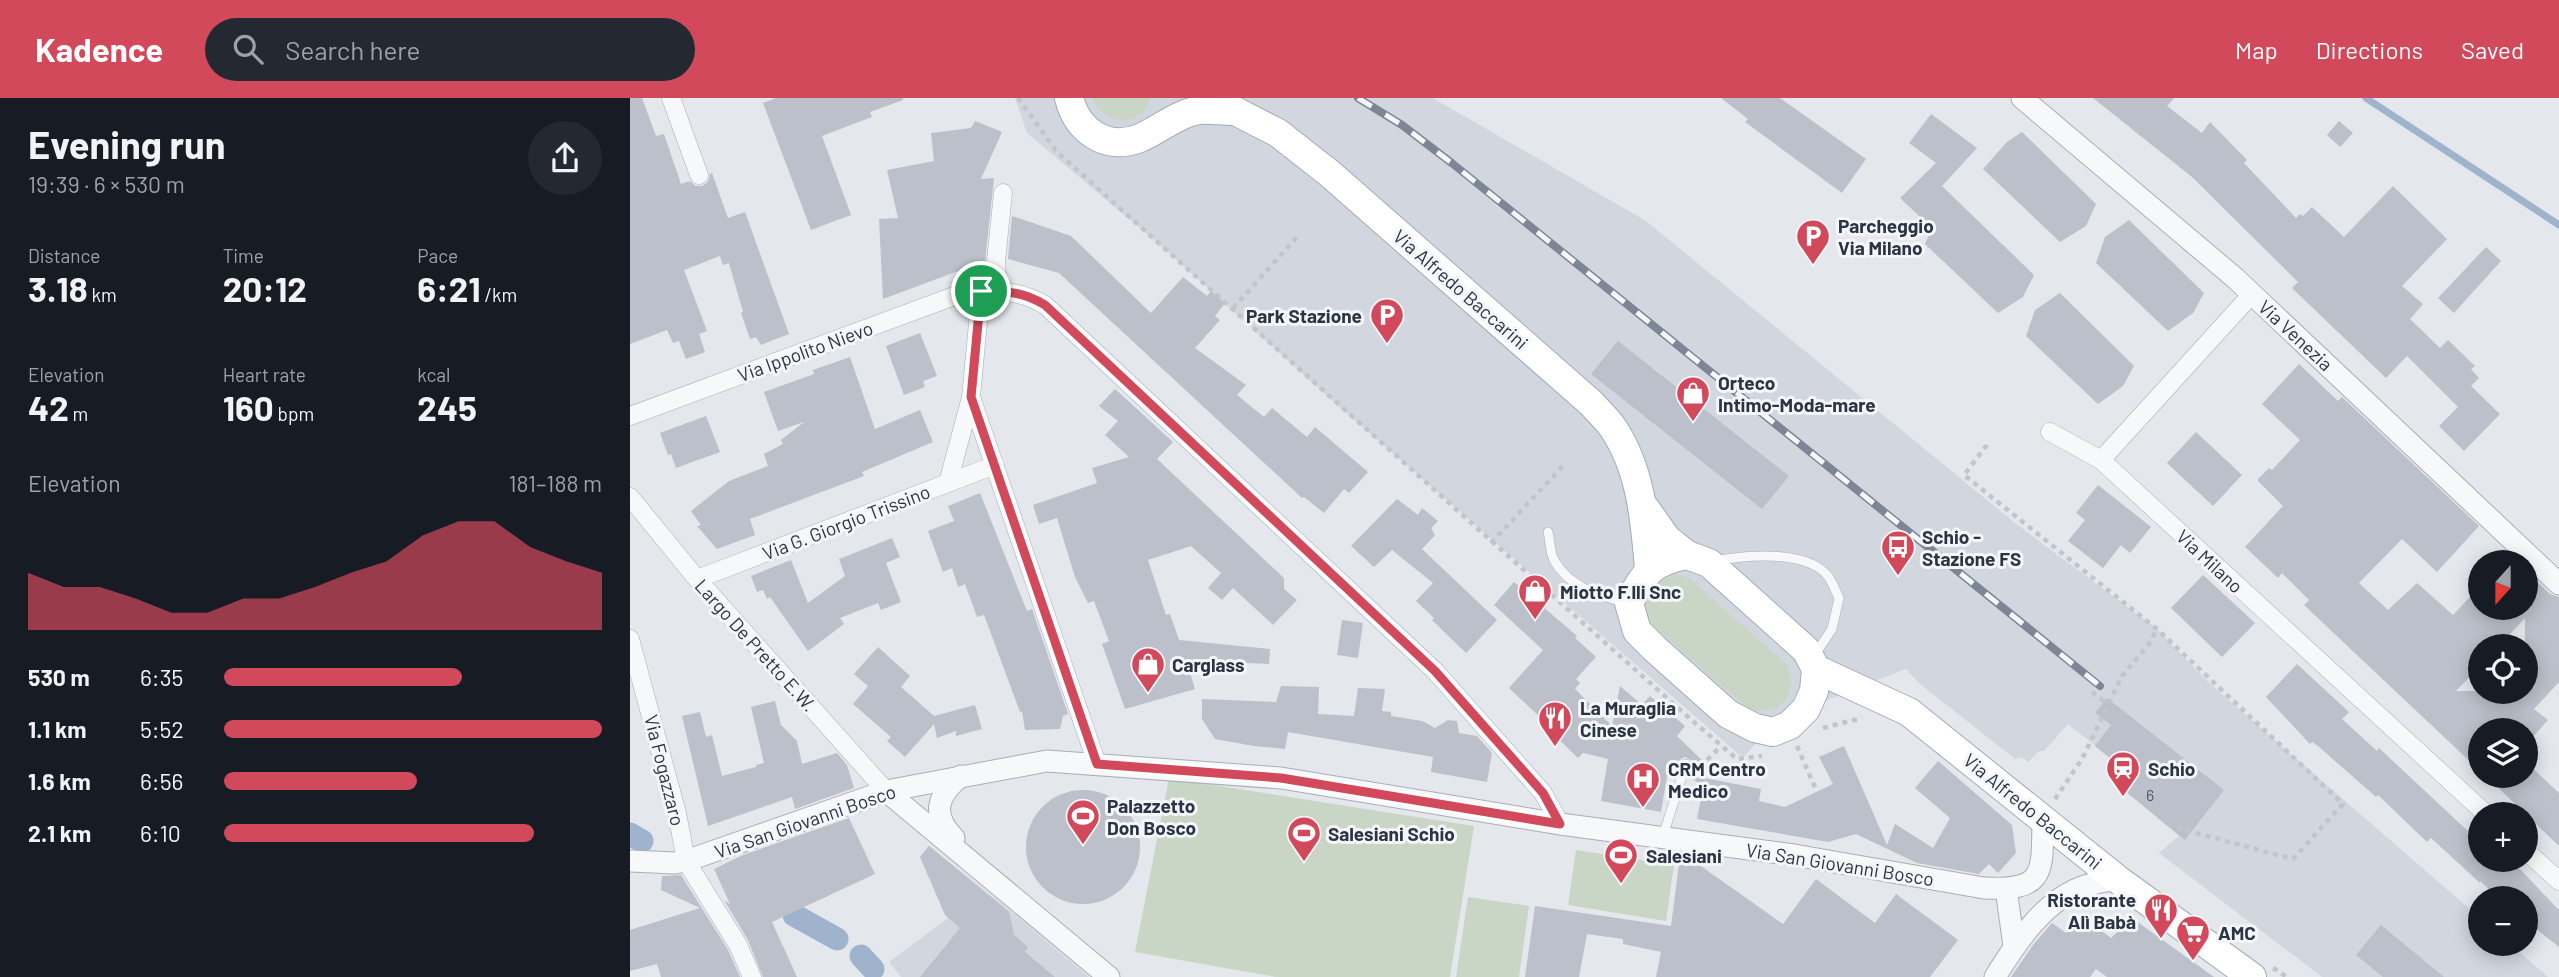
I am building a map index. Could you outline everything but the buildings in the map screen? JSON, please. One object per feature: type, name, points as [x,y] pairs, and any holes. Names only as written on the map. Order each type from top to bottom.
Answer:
[{"type":"main road","name":"Via Alfredo Baccarini","points":[[1069,98],[1072,112],[1081,125],[1094,136],[1109,142],[1140,138],[1198,110],[1221,105],[1278,133],[1329,173],[1591,403],[1613,427],[1626,453],[1644,506],[1649,569]]},
{"type":"main road","points":[[1154,129],[1164,116],[1169,98]]},
{"type":"main road","name":"Via Alfredo Baccarini","points":[[1644,506],[1667,538],[1766,612],[1806,650],[1813,665],[1846,685],[1909,712],[2048,811],[2117,879],[2252,977]]},
{"type":"main road","points":[[1698,559],[1669,558],[1649,569],[1629,603],[1637,631],[1728,714],[1755,728],[1773,732],[1790,725],[1806,709],[1814,691],[1813,665]]},
{"type":"main road","points":[[1806,709],[1843,700],[1881,698]]},
{"type":"street","points":[[671,98],[699,175]]},
{"type":"street","name":"Via Venezia","points":[[2021,98],[2252,294],[2559,584]]},
{"type":"street","points":[[948,483],[971,397],[996,261],[1003,193]]},
{"type":"street","points":[[990,291],[1016,292],[1045,305],[1435,671],[1543,793],[1560,824]]},
{"type":"street","name":"Via Ippolito Nievo","points":[[630,416],[957,295],[990,291]]},
{"type":"street","points":[[2101,460],[2252,294]]},
{"type":"street","points":[[971,397],[1097,764]]},
{"type":"street","name":"Via Milano","points":[[2050,432],[2101,460],[2473,802]]},
{"type":"street","name":"Via G. Giorgio Trissino","points":[[697,579],[995,465]]},
{"type":"street","name":"Largo De Pretto E.W.","points":[[630,497],[697,579],[886,791]]},
{"type":"street","name":"Via Fogazzaro","points":[[630,639],[677,813],[686,861]]},
{"type":"street","name":"Via San Giovanni Bosco","points":[[630,861],[686,861],[886,791],[1047,761],[1281,778],[1560,824],[1794,855],[1984,888],[2006,889]]},
{"type":"street","points":[[961,776],[947,787],[942,796],[939,804],[940,818],[950,834],[1002,887]]},
{"type":"street","points":[[886,791],[1109,977]]},
{"type":"street","points":[[2014,946],[2006,889],[2029,884],[2040,870],[2048,811]]},
{"type":"street","points":[[686,861],[738,945],[752,977]]},
{"type":"street","points":[[2538,862],[2559,881]]},
{"type":"street","points":[[1995,977],[2014,946],[2053,904],[2083,886],[2117,879]]},
{"type":"lane","points":[[1548,532],[1554,559],[1571,580],[1598,596],[1629,603]]},
{"type":"lane","points":[[1698,559],[1745,555],[1798,558],[1825,573],[1839,597],[1832,629],[1813,665]]},
{"type":"lane","points":[[1662,839],[1686,764]]},
{"type":"path","points":[[1018,98],[1057,152],[1721,746],[1737,759],[1774,755]]},
{"type":"path","points":[[1233,309],[1299,234]]},
{"type":"path","points":[[1987,446],[1964,475],[2157,629],[2343,804],[2293,859],[2177,828]]},
{"type":"path","points":[[1491,543],[1564,465]]},
{"type":"path","points":[[2048,811],[2082,759],[2124,674],[2148,645],[2157,629]]},
{"type":"path","points":[[2117,668],[2124,674]]},
{"type":"path","points":[[2092,692],[2107,704]]},
{"type":"path","points":[[1797,745],[1817,792]]},
{"type":"path","points":[[1686,764],[1700,767],[1721,746]]},
{"type":"shaded area","points":[[1015,98],[1433,98],[1646,221],[2015,523],[2157,629],[2208,682],[2468,908],[2468,956],[2524,956],[2548,977],[2322,977],[2159,853],[2179,836],[2107,776],[2117,763],[2068,724],[2044,751],[2039,751],[2028,762],[2022,757],[2015,759],[1920,684],[1906,669],[1776,720],[1743,758],[1335,403],[1160,245],[1027,133]]},
{"type":"shaded area","points":[[929,846],[1089,977],[901,977],[889,962],[948,918],[920,857]]},
{"type":"green space","points":[[1092,98],[1151,98],[1139,115],[1122,120],[1105,114]]},
{"type":"green space","points":[[1675,574],[1689,578],[1786,664],[1791,688],[1777,708],[1755,711],[1744,705],[1653,626],[1646,608],[1647,593],[1657,581]]},
{"type":"green space","name":"Salesiani Schio","points":[[1169,778],[1474,826],[1450,977],[1276,977],[1135,952]]},
{"type":"green space","name":"Salesiani","points":[[1576,850],[1674,865],[1666,921],[1568,905]]},
{"type":"green space","points":[[1468,897],[1529,906],[1519,977],[1456,977]]},
{"type":"waterway","points":[[2366,98],[2559,225]]},
{"type":"waterway","points":[[630,834],[642,841]]},
{"type":"waterway","points":[[794,915],[837,939]]},
{"type":"waterway","points":[[861,956],[873,969]]},
{"type":"railway","points":[[1358,98],[1402,125],[1453,164],[2100,686]]},
{"type":"place","name":"Parcheggio Via Milano","points":[[1813,266]]},
{"type":"place","name":"Park Stazione","points":[[1387,345]]},
{"type":"place","name":"Orteco Intimo-Moda-mare","points":[[1693,423]]},
{"type":"place","name":"Schio - Stazione FS","points":[[1898,577]]},
{"type":"place","name":"Miotto F.lli Snc","points":[[1535,621]]},
{"type":"place","name":"Carglass","points":[[1148,694]]},
{"type":"place","name":"La Muraglia Cinese","points":[[1555,748]]},
{"type":"place","name":"Schio","points":[[2123,798]]},
{"type":"place","name":"CRM Centro Medico","points":[[1643,809]]},
{"type":"place","name":"Palazzetto Don Bosco","points":[[1083,846]]},
{"type":"place","name":"Salesiani Schio","points":[[1304,863]]},
{"type":"place","name":"Salesiani","points":[[1621,885]]},
{"type":"place","name":"Ristorante Alì Babà","points":[[2161,940]]},
{"type":"place","name":"AMC","points":[[2193,962]]},
{"type":"route","points":[[981,291],[1016,292],[1045,305],[1435,671],[1543,793],[1560,824],[1281,778],[1097,764],[995,465],[975,415],[971,397],[981,291]]}]
